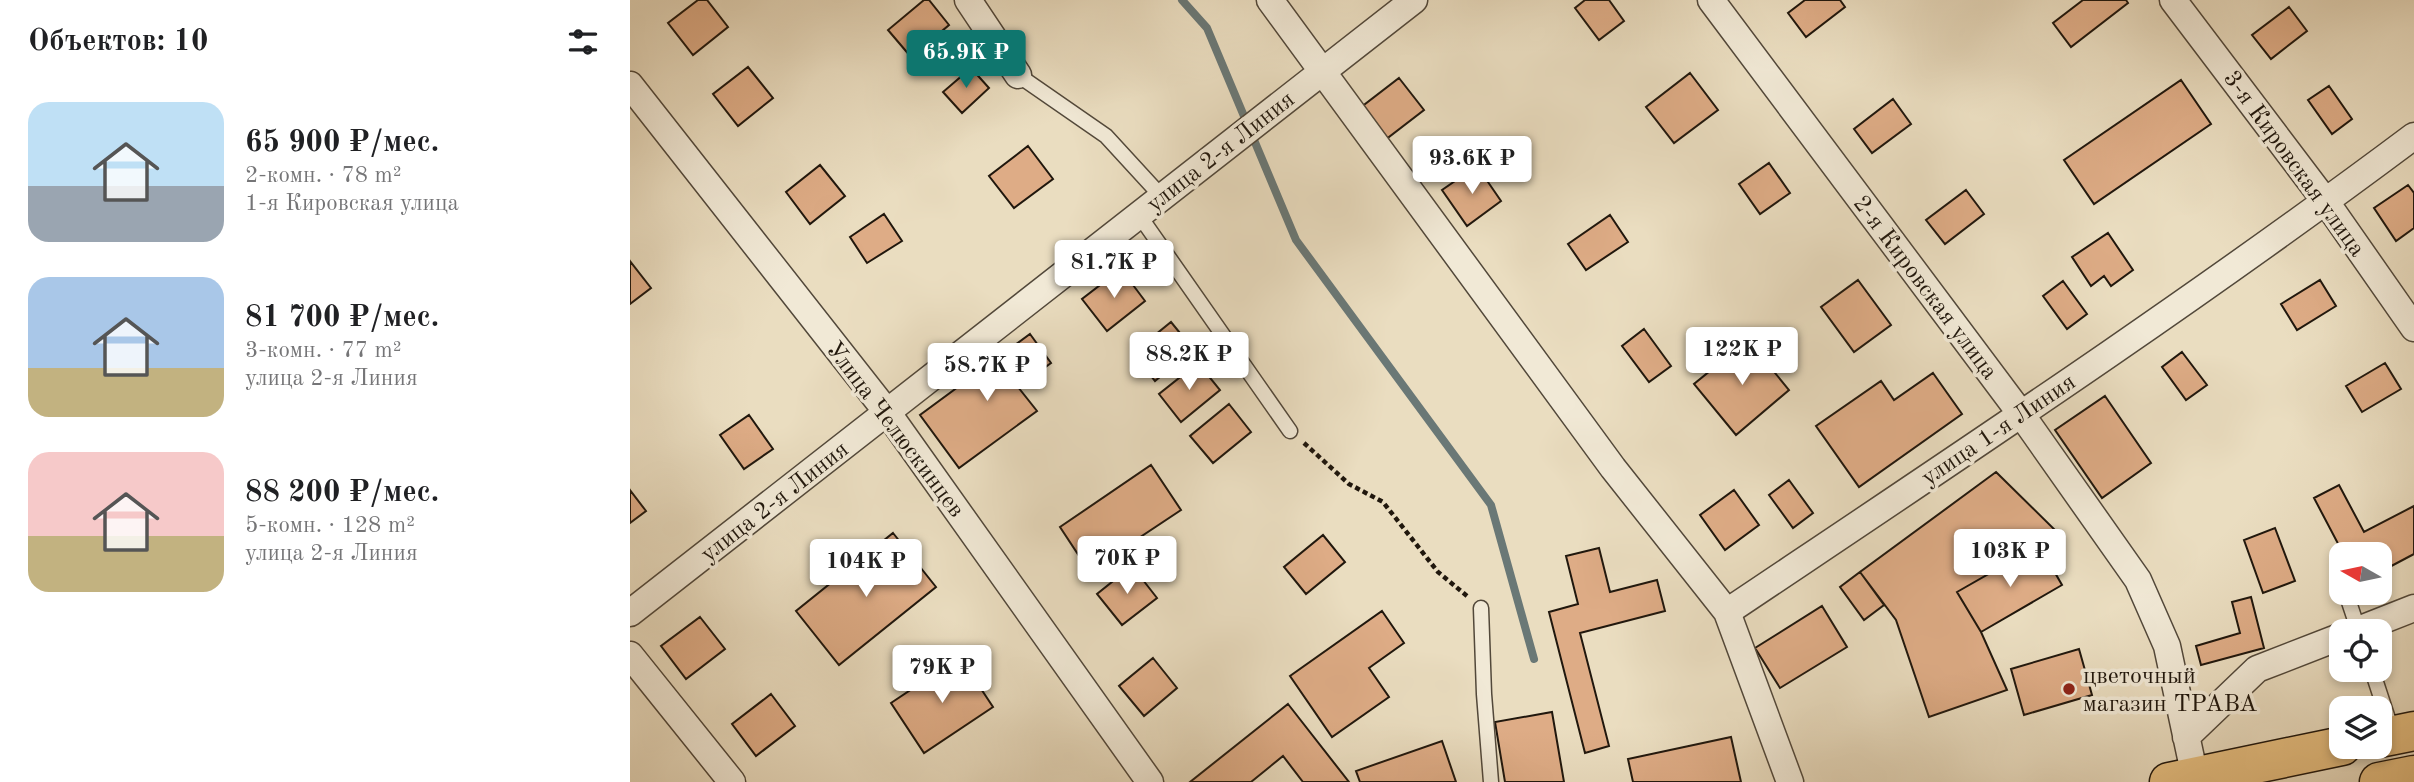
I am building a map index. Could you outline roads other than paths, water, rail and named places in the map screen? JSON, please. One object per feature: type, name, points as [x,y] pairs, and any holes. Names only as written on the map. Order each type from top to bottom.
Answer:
[{"type":"main road","points":[[2182,779],[2329,749]]},
{"type":"main road","points":[[2379,782],[2414,775]]},
{"type":"street","points":[[968,0],[1018,75]]},
{"type":"street","points":[[1270,0],[1613,468],[1727,612],[1790,782]]},
{"type":"street","name":"улица 2-я Линия","points":[[630,613],[1414,0]]},
{"type":"street","name":"2-я Кировская улица","points":[[1711,0],[2021,414],[2138,580],[2167,646],[2186,737],[2182,779]]},
{"type":"street","name":"3-я Кировская улица","points":[[2173,0],[2326,202],[2414,328]]},
{"type":"street","name":"Улица Челюскинцев","points":[[630,85],[887,412],[1150,782]]},
{"type":"street","name":"улица 1-я Линия","points":[[1727,612],[2021,414],[2326,202],[2414,136]]},
{"type":"street","points":[[2386,619],[2414,608]]},
{"type":"street","points":[[2186,737],[2257,669],[2329,641]]},
{"type":"street","points":[[630,655],[732,782]]},
{"type":"lane","points":[[1018,75],[1106,136],[1162,197]]},
{"type":"lane","points":[[1139,215],[1290,431]]},
{"type":"lane","points":[[1481,608],[1483,694],[1491,782]]},
{"type":"lane","points":[[2376,682],[2396,735]]},
{"type":"waterway","points":[[1182,0],[1207,28],[1296,240],[1491,505],[1534,659]]},
{"type":"place","name":"цветочный магазин ТРАВА","points":[[2069,689]]}]
